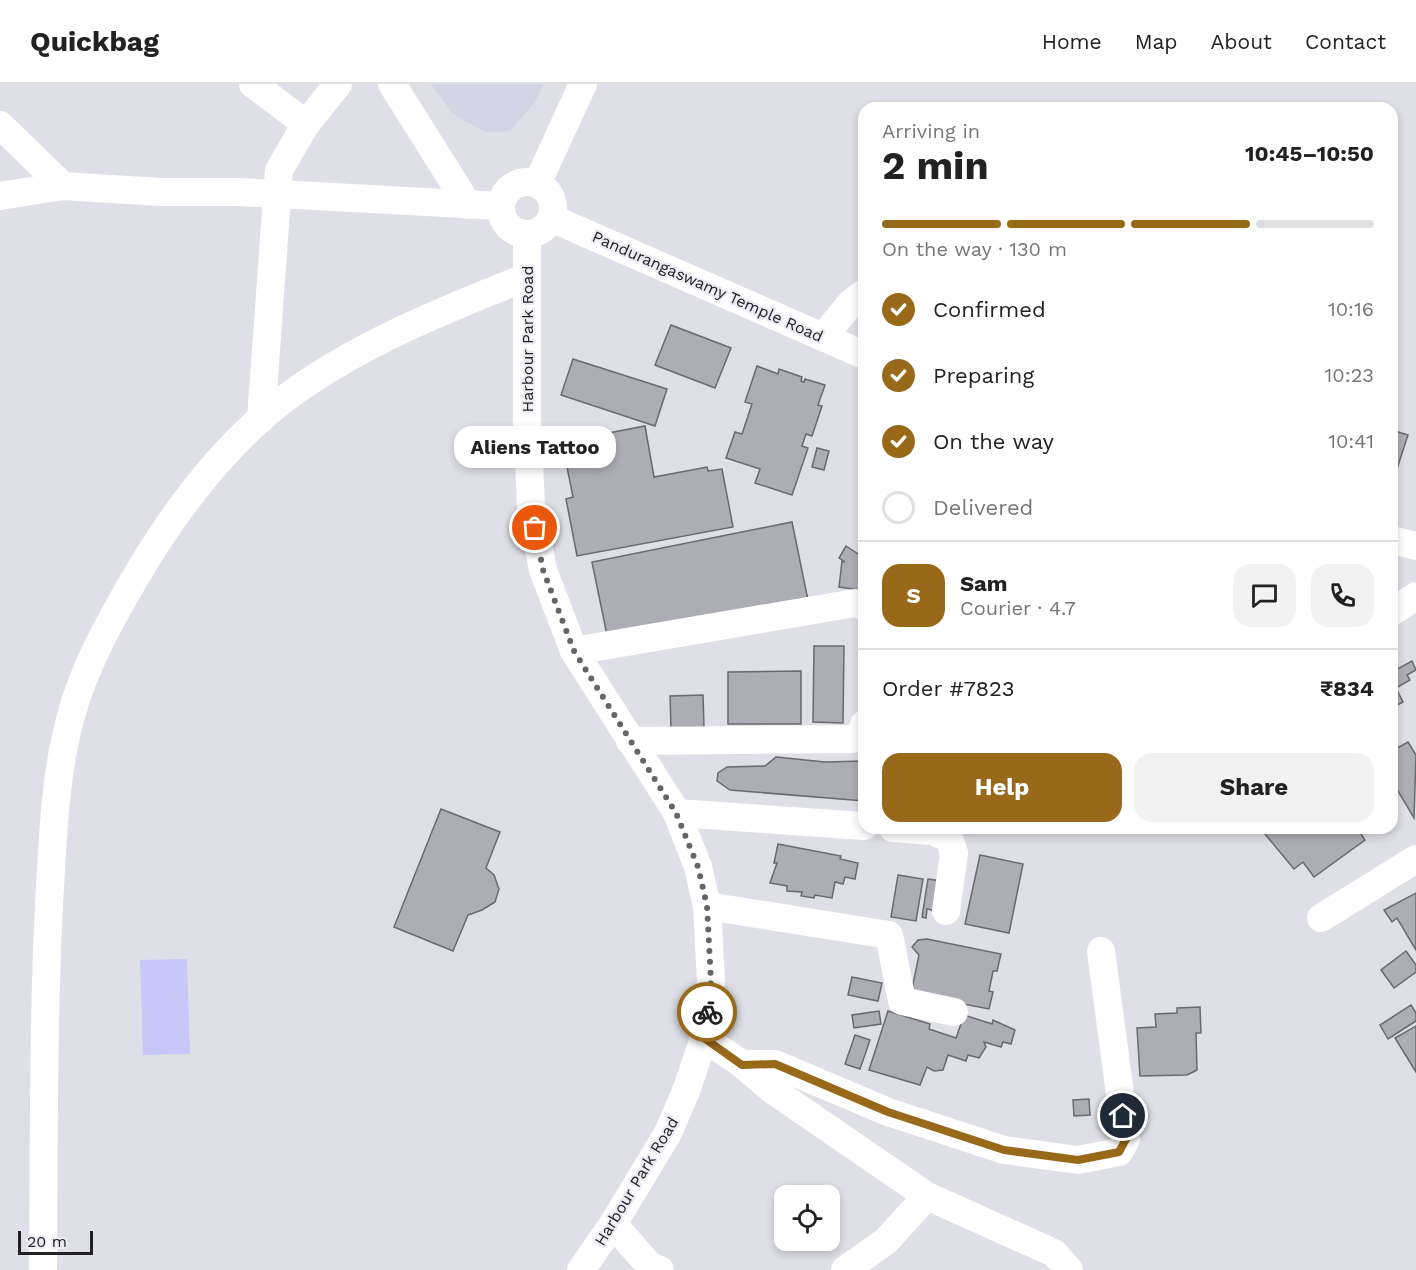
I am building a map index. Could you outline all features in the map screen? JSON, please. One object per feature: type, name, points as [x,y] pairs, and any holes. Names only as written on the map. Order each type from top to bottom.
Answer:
[{"type":"street","points":[[253,84],[306,124]]},
{"type":"street","points":[[392,84],[468,204]]},
{"type":"street","points":[[537,184],[583,84]]},
{"type":"street","points":[[261,418],[279,170],[323,89]]},
{"type":"street","points":[[0,125],[63,186]]},
{"type":"street","points":[[518,184],[537,184],[551,198],[551,218],[542,230],[527,235],[511,229],[505,223],[501,206],[503,197],[518,184]]},
{"type":"street","points":[[0,196],[63,186],[501,206]]},
{"type":"street","name":"Pandurangaswamy Temple Road","points":[[551,218],[858,352]]},
{"type":"street","name":"Harbour Park Road","points":[[527,235],[527,417],[531,507],[543,570],[574,651],[676,813],[698,867],[707,906],[711,981],[704,1038],[668,1133],[614,1224],[581,1270]]},
{"type":"street","points":[[43,1270],[46,975],[53,825],[61,762],[71,714],[92,660],[160,536],[215,464],[261,418],[314,379],[358,353],[527,276]]},
{"type":"street","points":[[823,337],[850,303],[858,297]]},
{"type":"street","points":[[1398,542],[1416,546]]},
{"type":"street","points":[[1398,608],[1416,596]]},
{"type":"street","points":[[574,651],[858,604]]},
{"type":"street","points":[[630,741],[853,739],[858,735]]},
{"type":"street","points":[[676,813],[858,826]]},
{"type":"street","points":[[939,834],[949,838],[954,853],[946,911]]},
{"type":"street","points":[[1321,918],[1416,859]]},
{"type":"street","points":[[707,906],[889,935],[903,1000],[954,1012]]},
{"type":"street","points":[[742,1065],[775,1064],[888,1112],[1004,1150],[1078,1160],[1119,1152],[1126,1139],[1101,951]]},
{"type":"street","points":[[704,1038],[771,1089],[927,1196],[1054,1253],[1069,1270]]},
{"type":"street","points":[[845,1270],[886,1240],[927,1196]]},
{"type":"street","points":[[614,1224],[649,1265],[660,1270]]},
{"type":"shaded area","points":[[431,84],[543,84],[536,101],[512,129],[502,132],[485,132],[453,114]]},
{"type":"shaded area","points":[[187,959],[190,1054],[143,1055],[140,960]]},
{"type":"building","points":[[671,325],[731,348],[715,388],[655,365]]},
{"type":"building","points":[[573,359],[667,389],[655,426],[561,395]]},
{"type":"building","points":[[757,366],[778,374],[779,369],[802,377],[801,381],[804,382],[805,379],[825,385],[818,405],[822,406],[812,436],[806,434],[802,446],[808,448],[792,495],[755,483],[760,469],[726,458],[735,432],[742,434],[752,404],[745,402]]},
{"type":"building","points":[[645,426],[654,477],[707,467],[708,471],[722,469],[733,527],[577,556],[566,499],[573,497],[562,442]]},
{"type":"building","points":[[1398,432],[1408,435],[1398,466]]},
{"type":"building","points":[[817,448],[829,451],[824,470],[812,467]]},
{"type":"building","points":[[792,522],[808,600],[608,640],[592,562]]},
{"type":"building","points":[[846,546],[858,554],[858,590],[839,587],[842,561],[845,562],[839,558]]},
{"type":"building","points":[[814,646],[844,646],[843,723],[813,722]]},
{"type":"building","points":[[1412,661],[1416,670],[1407,675],[1410,680],[1398,687],[1398,669]]},
{"type":"building","points":[[801,671],[801,724],[728,724],[728,672]]},
{"type":"building","points":[[1398,692],[1403,702],[1398,705]]},
{"type":"building","points":[[703,695],[704,727],[671,728],[670,696]]},
{"type":"building","points":[[1408,742],[1416,755],[1414,818],[1398,791],[1398,748]]},
{"type":"building","points":[[776,757],[825,762],[858,761],[858,801],[730,790],[717,781],[718,773],[727,767],[765,766]]},
{"type":"building","points":[[441,809],[500,832],[486,868],[494,875],[499,889],[495,902],[468,915],[453,951],[394,927]]},
{"type":"building","points":[[1265,834],[1361,834],[1365,840],[1314,877],[1303,862],[1294,869]]},
{"type":"building","points":[[778,844],[841,856],[840,859],[858,863],[855,879],[845,877],[843,884],[835,882],[832,898],[815,895],[814,898],[801,896],[802,892],[787,891],[787,886],[770,883],[777,863],[774,863]]},
{"type":"building","points":[[980,855],[1023,864],[1009,933],[965,924]]},
{"type":"building","points":[[898,875],[923,879],[916,921],[891,917]]},
{"type":"building","points":[[928,879],[942,881],[937,911],[927,909],[926,918],[922,917]]},
{"type":"building","points":[[1416,893],[1416,950],[1397,918],[1392,922],[1384,910]]},
{"type":"building","points":[[927,939],[1001,954],[997,971],[993,971],[989,991],[993,992],[989,1009],[911,994],[919,955],[912,947],[918,940]]},
{"type":"building","points":[[1406,951],[1416,965],[1416,972],[1394,988],[1381,970]]},
{"type":"building","points":[[852,977],[882,983],[878,1001],[848,995]]},
{"type":"building","points":[[1411,1005],[1416,1013],[1416,1021],[1388,1039],[1380,1025]]},
{"type":"building","points":[[1200,1007],[1201,1033],[1196,1033],[1197,1070],[1187,1075],[1140,1076],[1137,1028],[1156,1027],[1155,1014],[1177,1013],[1177,1008]]},
{"type":"building","points":[[879,1011],[881,1024],[854,1028],[852,1015]]},
{"type":"building","points":[[888,1011],[930,1024],[929,1029],[956,1038],[964,1015],[992,1024],[993,1020],[1015,1030],[1011,1044],[1003,1042],[1001,1047],[984,1042],[986,1047],[979,1058],[968,1055],[966,1061],[948,1055],[943,1070],[934,1071],[927,1067],[920,1085],[869,1070]]},
{"type":"building","points":[[1416,1026],[1416,1072],[1395,1038]]},
{"type":"building","points":[[855,1035],[870,1040],[860,1069],[845,1064]]},
{"type":"building","points":[[1089,1099],[1090,1115],[1074,1116],[1073,1100]]},
{"type":"building","points":[[1111,1106],[1111,1115],[1100,1116],[1099,1107]]},
{"type":"way so far","points":[[535,528],[543,570],[574,651],[676,813],[698,867],[707,906],[711,981],[707,1012]]},
{"type":"place","name":"Aliens Tattoo","points":[[535,528]]},
{"type":"route","points":[[707,1012],[704,1038],[742,1065],[775,1064],[888,1112],[1004,1150],[1078,1160],[1119,1152],[1126,1139],[1123,1116]]}]
